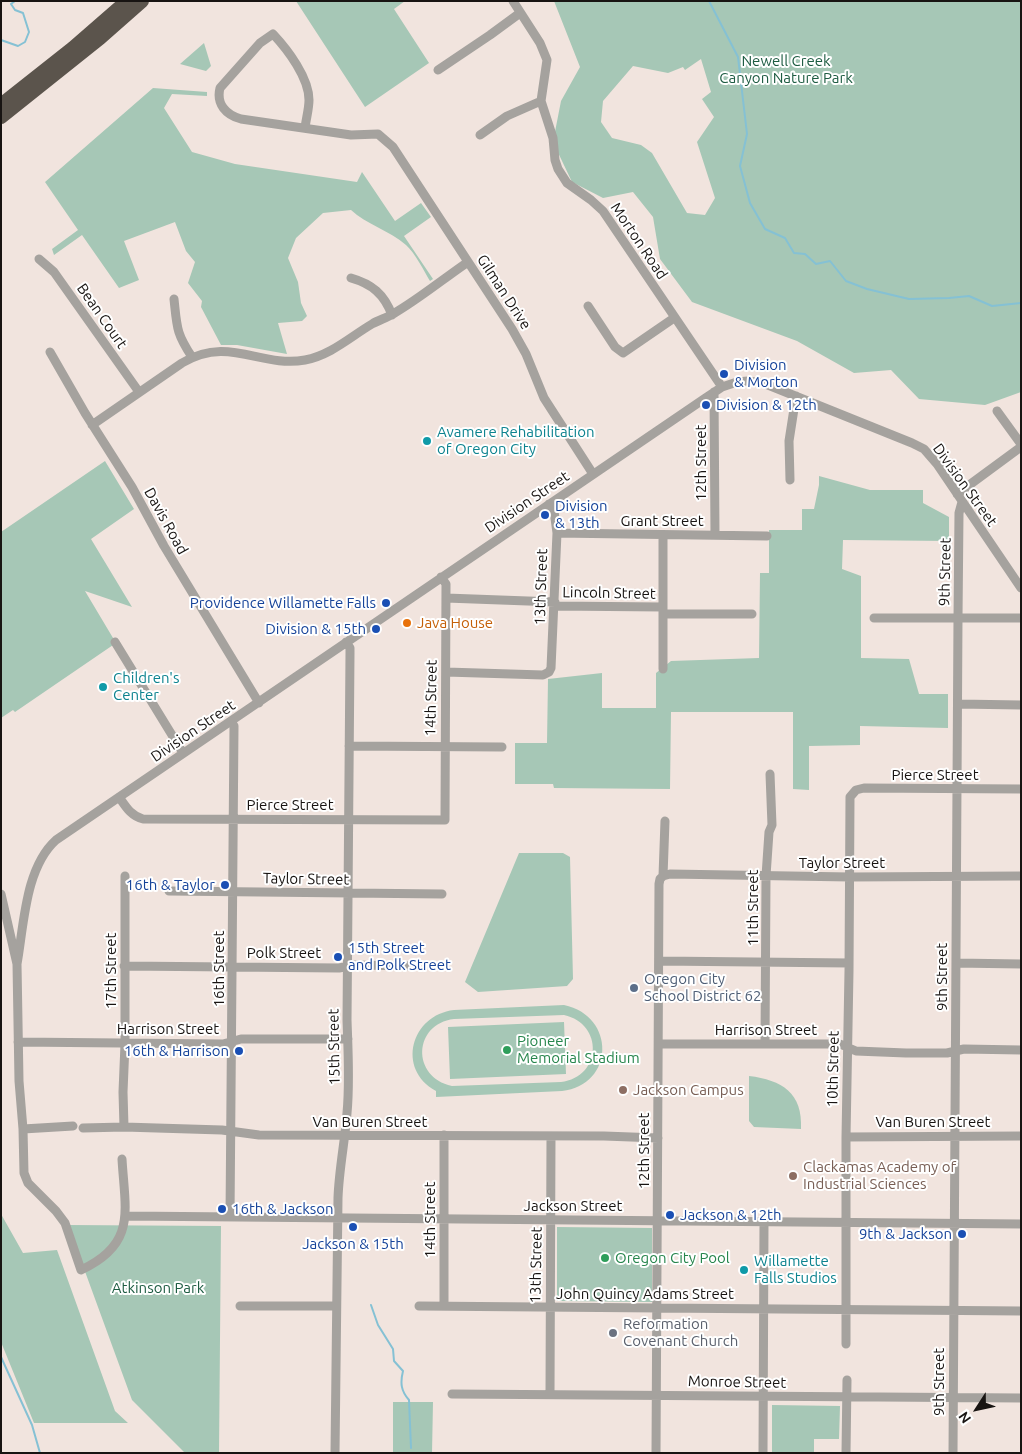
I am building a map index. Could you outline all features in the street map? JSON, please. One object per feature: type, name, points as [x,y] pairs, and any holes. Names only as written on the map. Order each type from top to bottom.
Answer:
[{"type":"highway","points":[[1,104],[73,48],[127,1]]},
{"type":"highway","points":[[1,117],[100,38],[142,1]]},
{"type":"street","name":"Morton Road","points":[[513,1],[540,43],[548,60],[541,101],[553,138],[555,160],[562,176],[568,183],[604,211],[674,318],[718,390]]},
{"type":"street","points":[[438,70],[520,13]]},
{"type":"street","points":[[273,34],[282,44],[306,83],[309,101],[305,128],[233,117],[223,108],[220,101],[218,94],[225,81],[260,43],[273,34]]},
{"type":"street","points":[[480,135],[508,116],[541,101]]},
{"type":"street","name":"Gilman Drive","points":[[305,128],[351,135],[378,134],[393,147],[519,341],[544,398],[593,474]]},
{"type":"street","name":"Bean Court","points":[[39,259],[54,272],[139,392]]},
{"type":"street","points":[[92,424],[192,357],[215,351],[227,351],[244,353],[265,359],[294,361],[310,359],[338,347],[370,326],[392,315],[468,262]]},
{"type":"street","points":[[351,278],[366,283],[378,292],[384,298],[392,315]]},
{"type":"street","points":[[174,299],[177,329],[180,338],[192,357]]},
{"type":"street","points":[[588,306],[615,346],[623,353],[674,318]]},
{"type":"street","name":"Davis Road","points":[[50,352],[259,703]]},
{"type":"street","name":"Division Street","points":[[23,925],[37,865],[56,840],[593,474],[718,390],[737,382],[753,381],[771,386],[901,438],[924,450],[932,457],[1021,588]]},
{"type":"street","name":"12th Street","points":[[715,535],[718,390]]},
{"type":"street","points":[[790,480],[789,441],[796,396]]},
{"type":"street","points":[[960,498],[1021,446],[998,411]]},
{"type":"street","name":"9th Street","points":[[953,1453],[960,498]]},
{"type":"street","name":"13th Street","points":[[446,672],[543,675],[552,668],[557,534],[554,511],[549,504]]},
{"type":"street","name":"Grant Street","points":[[557,534],[767,536]]},
{"type":"street","points":[[663,535],[663,669]]},
{"type":"street","name":"14th Street","points":[[441,577],[446,584],[445,820]]},
{"type":"street","name":"Lincoln Street","points":[[446,598],[663,611],[752,614]]},
{"type":"street","points":[[874,618],[1021,618]]},
{"type":"street","points":[[116,642],[183,754]]},
{"type":"street","name":"15th Street","points":[[335,1453],[337,1218],[340,1166],[349,1081],[347,966],[350,648],[346,642]]},
{"type":"street","points":[[958,704],[1021,705]]},
{"type":"street","name":"16th Street","points":[[230,1217],[234,726],[231,722]]},
{"type":"street","points":[[349,746],[502,747]]},
{"type":"street","name":"11th Street","points":[[765,1044],[767,962],[766,876],[769,832],[772,825],[770,774]]},
{"type":"street","name":"Pierce Street","points":[[851,795],[856,790],[864,788],[1021,789]]},
{"type":"street","name":"10th Street","points":[[846,1344],[849,803],[851,795]]},
{"type":"street","name":"Pierce Street","points":[[119,797],[130,812],[136,817],[143,819],[445,820]]},
{"type":"street","name":"12th Street","points":[[656,1453],[660,882],[664,876],[666,821]]},
{"type":"street","name":"Taylor Street","points":[[664,876],[670,874],[850,877],[1021,876]]},
{"type":"street","name":"17th Street","points":[[124,1127],[122,1092],[125,1044],[125,876]]},
{"type":"street","name":"Taylor Street","points":[[169,891],[442,894]]},
{"type":"street","points":[[1,894],[17,964]]},
{"type":"street","points":[[8,925],[23,925],[17,964],[18,1042],[24,1174],[28,1183],[63,1219],[81,1270],[104,1257],[116,1244],[123,1231],[126,1216],[122,1159]]},
{"type":"street","points":[[660,961],[849,963]]},
{"type":"street","points":[[956,963],[1021,964]]},
{"type":"street","name":"Polk Street","points":[[124,966],[339,968],[355,965],[413,966]]},
{"type":"street","name":"Harrison Street","points":[[18,1042],[223,1044],[240,1039],[348,1039]]},
{"type":"street","name":"Harrison Street","points":[[659,1044],[840,1044],[856,1051],[906,1053],[947,1053],[955,1050],[1021,1050]]},
{"type":"street","points":[[23,1129],[73,1126]]},
{"type":"street","name":"Van Buren Street","points":[[83,1128],[124,1127],[231,1131],[240,1134],[259,1135],[658,1138]]},
{"type":"street","name":"14th Street","points":[[444,1135],[444,1305]]},
{"type":"street","name":"13th Street","points":[[550,1394],[551,1136]]},
{"type":"street","name":"Van Buren Street","points":[[846,1137],[1021,1136]]},
{"type":"street","name":"Jackson Street","points":[[126,1216],[188,1215],[230,1217],[1021,1224]]},
{"type":"street","points":[[763,1453],[764,1222]]},
{"type":"street","points":[[240,1306],[336,1306]]},
{"type":"street","name":"John Quincy Adams Street","points":[[419,1306],[1021,1311]]},
{"type":"street","points":[[846,1380],[846,1453]]},
{"type":"street","name":"Monroe Street","points":[[452,1394],[1021,1398]]},
{"type":"green space","points":[[296,1],[405,1],[394,9],[429,63],[365,107]]},
{"type":"green space","name":"Newell Creek Canyon Nature Park","points":[[554,1],[1021,1],[1021,392],[985,405],[919,399],[891,370],[854,373],[797,341],[692,302],[660,259],[653,217],[633,192],[603,198],[572,182],[553,142],[561,101],[580,67]],"holes":[[[701,59],[711,92],[702,99],[714,117],[697,142],[715,198],[705,215],[687,213],[652,153],[641,145],[612,138],[601,122],[603,101],[633,66],[668,73],[683,67],[685,70]]]},
{"type":"green space","points":[[204,43],[211,66],[206,71],[180,64]]},
{"type":"green space","points":[[153,88],[207,92],[207,96],[172,94],[164,108],[192,152],[235,164],[357,182],[362,172],[395,221],[421,203],[431,217],[404,236],[433,279],[430,281],[416,257],[406,245],[351,210],[323,213],[296,238],[288,258],[298,282],[301,303],[307,316],[302,321],[278,323],[287,354],[237,345],[221,345],[201,307],[202,301],[188,283],[195,262],[186,251],[175,222],[124,241],[139,280],[119,288],[82,235],[54,255],[52,249],[78,230],[45,182]]},
{"type":"green space","points":[[105,461],[134,509],[91,539],[132,607],[85,591],[116,643],[15,712],[13,710],[1,718],[1,532]]},
{"type":"green space","points":[[819,476],[870,490],[923,490],[923,503],[949,517],[949,541],[843,540],[842,569],[861,576],[861,658],[909,659],[919,694],[948,694],[948,728],[860,726],[860,745],[809,746],[809,790],[793,789],[793,712],[671,712],[670,789],[554,788],[553,784],[515,784],[515,743],[547,743],[548,679],[602,673],[602,708],[656,708],[656,673],[671,661],[759,658],[760,573],[769,573],[769,530],[802,530],[802,509],[814,509]]},
{"type":"green space","points":[[519,853],[563,853],[570,857],[573,979],[567,986],[478,992],[465,982]]},
{"type":"green space","points":[[564,1005],[581,1012],[593,1022],[600,1035],[602,1050],[600,1064],[592,1077],[579,1086],[562,1091],[436,1097],[436,1091],[424,1081],[416,1070],[413,1057],[414,1044],[419,1032],[427,1022],[439,1014],[454,1010]],"holes":[[[564,1015],[577,1020],[586,1029],[591,1039],[593,1050],[591,1061],[584,1071],[575,1078],[561,1082],[452,1086],[439,1081],[429,1072],[424,1062],[422,1051],[425,1040],[431,1030],[440,1023],[454,1019]]]},
{"type":"green space","points":[[564,1022],[566,1074],[450,1079],[448,1027]]},
{"type":"green space","points":[[749,1076],[771,1081],[788,1090],[798,1106],[801,1117],[801,1129],[754,1127],[749,1121]]},
{"type":"green space","points":[[1,1214],[23,1253],[57,1250],[115,1411],[128,1423],[34,1423],[1,1342]]},
{"type":"green space","name":"Atkinson Park","points":[[68,1225],[221,1226],[219,1453],[185,1453],[132,1400]]},
{"type":"green space","name":"Oregon City Pool","points":[[557,1227],[652,1228],[652,1302],[557,1301]]},
{"type":"green space","points":[[393,1402],[433,1402],[432,1453],[393,1453]]},
{"type":"green space","points":[[772,1405],[840,1406],[839,1439],[814,1439],[814,1453],[772,1453]]},
{"type":"waterway","points":[[1,40],[18,46],[25,42],[29,32],[23,13],[15,10],[11,4],[15,1]]},
{"type":"waterway","points":[[709,1],[738,57],[747,134],[740,166],[750,203],[765,229],[785,238],[794,253],[805,254],[816,264],[830,261],[846,281],[867,289],[909,299],[969,296],[992,306],[1021,303]]},
{"type":"waterway","points":[[371,1305],[378,1325],[393,1349],[394,1361],[403,1371],[402,1387],[409,1400],[411,1448]]},
{"type":"waterway","points":[[1,1357],[32,1425],[40,1453]]},
{"type":"place","name":"Division & Morton","points":[[724,374]]},
{"type":"place","name":"Division & 12th","points":[[706,405]]},
{"type":"place","name":"Avamere Rehabilitation of Oregon City","points":[[427,441]]},
{"type":"place","name":"Division & 13th","points":[[545,515]]},
{"type":"place","name":"Providence Willamette Falls","points":[[386,603]]},
{"type":"place","name":"Java House","points":[[407,623]]},
{"type":"place","name":"Division & 15th","points":[[376,629]]},
{"type":"place","name":"Children's Center","points":[[103,687]]},
{"type":"place","name":"16th & Taylor","points":[[225,885]]},
{"type":"place","name":"15th Street and Polk Street","points":[[338,957]]},
{"type":"place","name":"Oregon City School District 62","points":[[634,988]]},
{"type":"place","name":"Pioneer Memorial Stadium","points":[[507,1050]]},
{"type":"place","name":"16th & Harrison","points":[[239,1051]]},
{"type":"place","name":"Jackson Campus","points":[[623,1090]]},
{"type":"place","name":"Clackamas Academy of Industrial Sciences","points":[[793,1176]]},
{"type":"place","name":"16th & Jackson","points":[[222,1209]]},
{"type":"place","name":"Jackson & 12th","points":[[670,1215]]},
{"type":"place","name":"Jackson & 15th","points":[[353,1227]]},
{"type":"place","name":"9th & Jackson","points":[[962,1234]]},
{"type":"place","name":"Oregon City Pool","points":[[605,1258]]},
{"type":"place","name":"Willamette Falls Studios","points":[[744,1270]]},
{"type":"place","name":"Reformation Covenant Church","points":[[613,1333]]}]
